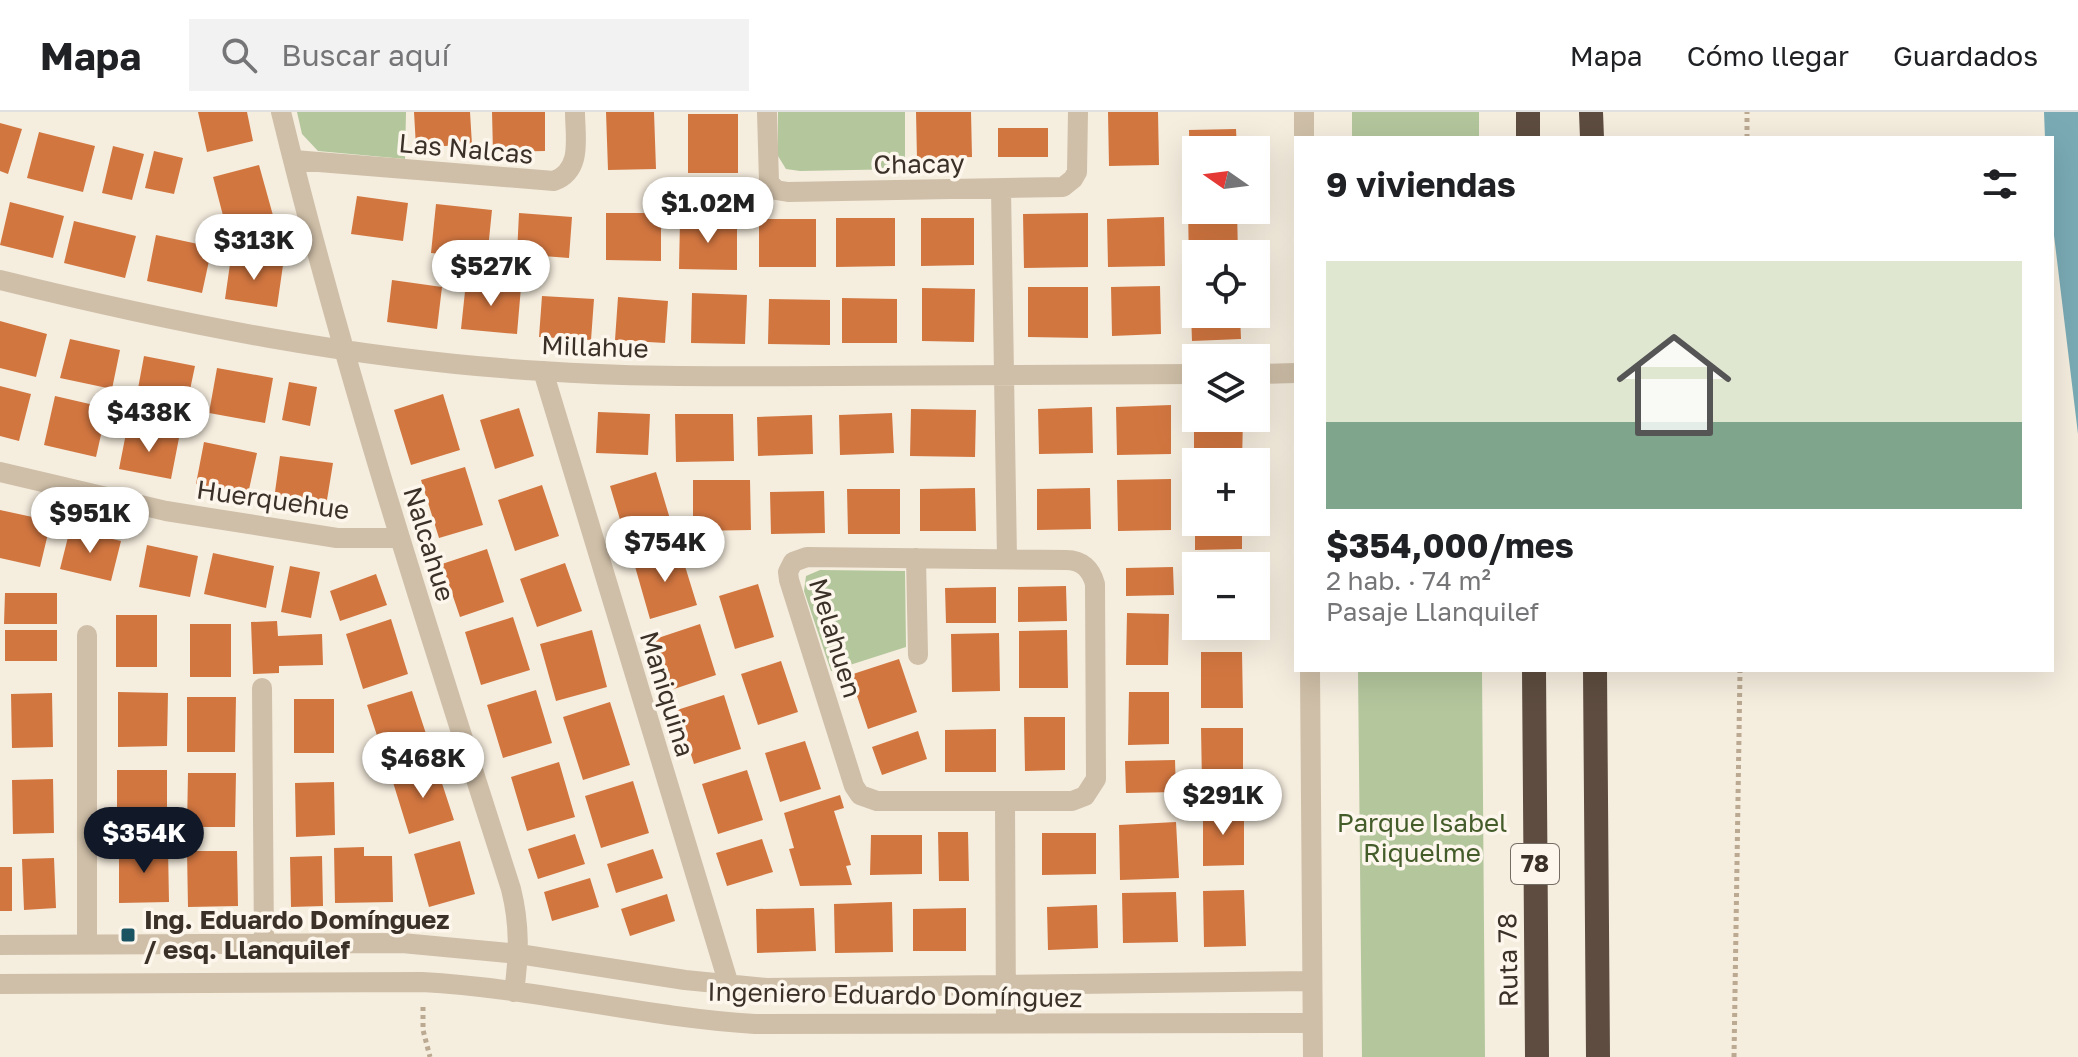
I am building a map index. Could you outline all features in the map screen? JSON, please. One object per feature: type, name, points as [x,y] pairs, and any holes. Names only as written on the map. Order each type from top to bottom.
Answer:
[{"type":"highway","points":[[1528,112],[1528,136]]},
{"type":"highway","points":[[1591,112],[1592,136]]},
{"type":"highway","name":"Ruta 78","points":[[1534,672],[1537,1057]]},
{"type":"highway","name":"78","points":[[1595,672],[1598,1057]]},
{"type":"street","name":"Nalcahue","points":[[281,112],[343,349],[399,538],[511,889],[518,922],[519,954],[514,992]]},
{"type":"street","name":"Las Nalcas","points":[[294,160],[554,181],[566,175],[574,164],[575,112]]},
{"type":"street","name":"Chacay","points":[[767,112],[768,176],[776,190],[788,192],[1056,189],[1069,183],[1077,172],[1078,112]]},
{"type":"street","points":[[1304,112],[1304,136]]},
{"type":"street","points":[[1001,189],[1007,559]]},
{"type":"street","name":"Millahue","points":[[0,280],[162,318],[343,349],[439,362],[543,371],[733,376],[1182,374]]},
{"type":"street","name":"Maniquina","points":[[543,371],[729,985]]},
{"type":"street","points":[[1270,374],[1294,373]]},
{"type":"street","name":"Huerquehue","points":[[0,472],[166,511],[337,538],[399,538]]},
{"type":"street","name":"Melahuen","points":[[801,558],[1007,559],[1075,560],[1086,566],[1093,577],[1096,779],[1085,796],[1072,801],[870,800],[860,795],[854,786],[789,580],[789,567],[801,558]]},
{"type":"street","points":[[916,558],[918,655]]},
{"type":"street","points":[[87,635],[87,944]]},
{"type":"street","points":[[1310,672],[1313,1057]]},
{"type":"street","points":[[262,688],[264,944]]},
{"type":"street","points":[[1005,801],[1006,1023]]},
{"type":"street","name":"Ingeniero Eduardo Domínguez","points":[[0,945],[402,943],[519,954],[729,985],[805,988],[1312,981]]},
{"type":"street","name":"Ingeniero Eduardo Domínguez","points":[[0,984],[422,982],[720,1022],[1312,1023]]},
{"type":"path","points":[[1747,112],[1747,136]]},
{"type":"path","points":[[1734,1057],[1740,672]]},
{"type":"path","points":[[422,982],[423,1030],[430,1057]]},
{"type":"green space","points":[[297,112],[406,112],[405,159],[318,151],[302,134]]},
{"type":"green space","points":[[778,112],[905,112],[905,169],[786,169],[778,156]]},
{"type":"green space","points":[[1352,112],[1479,112],[1479,136],[1352,136]]},
{"type":"green space","points":[[820,570],[905,571],[906,647],[831,671],[804,591],[806,576]]},
{"type":"green space","name":"Parque Isabel Riquelme","points":[[1358,672],[1482,672],[1485,1057],[1362,1057]]},
{"type":"water","points":[[2044,112],[2078,112],[2078,434],[2054,236],[2054,136],[2045,136]]},
{"type":"building","points":[[198,112],[247,112],[253,141],[207,152]]},
{"type":"building","points":[[414,112],[470,112],[472,145],[416,147]]},
{"type":"building","points":[[492,112],[545,112],[545,151],[493,152]]},
{"type":"building","points":[[606,112],[654,112],[656,169],[608,170]]},
{"type":"building","points":[[916,112],[971,112],[972,157],[917,159]]},
{"type":"building","points":[[1108,112],[1158,112],[1159,165],[1109,166]]},
{"type":"building","points":[[688,114],[738,114],[738,173],[688,173]]},
{"type":"building","points":[[0,123],[22,129],[8,174],[0,171]]},
{"type":"building","points":[[998,128],[1048,128],[1048,157],[998,157]]},
{"type":"building","points":[[1236,129],[1236,136],[1189,136],[1189,130]]},
{"type":"building","points":[[39,132],[95,146],[83,192],[27,178]]},
{"type":"building","points":[[113,146],[144,154],[132,200],[102,193]]},
{"type":"building","points":[[154,151],[183,158],[174,194],[145,188]]},
{"type":"building","points":[[259,165],[274,219],[227,231],[213,177]]},
{"type":"building","points":[[357,196],[408,203],[403,241],[351,234]]},
{"type":"building","points":[[10,202],[64,216],[53,258],[0,245]]},
{"type":"building","points":[[436,204],[492,210],[487,259],[431,253]]},
{"type":"building","points":[[519,213],[572,217],[569,258],[517,254]]},
{"type":"building","points":[[606,213],[661,213],[661,261],[606,260]]},
{"type":"building","points":[[1088,213],[1088,267],[1024,268],[1023,214]]},
{"type":"building","points":[[1164,217],[1165,266],[1108,267],[1107,219]]},
{"type":"building","points":[[836,218],[895,218],[895,266],[836,267]]},
{"type":"building","points":[[921,218],[974,218],[974,265],[921,266]]},
{"type":"building","points":[[759,219],[816,219],[816,267],[759,267]]},
{"type":"building","points":[[74,221],[136,236],[125,278],[64,263]]},
{"type":"building","points":[[680,221],[737,221],[737,270],[679,269]]},
{"type":"building","points":[[1188,224],[1237,224],[1238,240],[1189,240]]},
{"type":"building","points":[[156,235],[212,247],[202,293],[147,281]]},
{"type":"building","points":[[231,257],[283,265],[277,307],[225,299]]},
{"type":"building","points":[[392,280],[442,287],[437,329],[387,322]]},
{"type":"building","points":[[466,282],[521,287],[517,334],[461,329]]},
{"type":"building","points":[[1160,286],[1161,334],[1112,336],[1111,287]]},
{"type":"building","points":[[1028,287],[1088,287],[1088,338],[1028,337]]},
{"type":"building","points":[[922,288],[975,289],[974,342],[922,341]]},
{"type":"building","points":[[692,293],[747,295],[745,344],[691,343]]},
{"type":"building","points":[[542,296],[594,299],[591,340],[539,337]]},
{"type":"building","points":[[618,297],[668,301],[665,343],[615,340]]},
{"type":"building","points":[[842,298],[897,299],[897,343],[842,343]]},
{"type":"building","points":[[769,299],[830,300],[830,345],[768,344]]},
{"type":"building","points":[[0,321],[47,334],[36,377],[0,368]]},
{"type":"building","points":[[1192,328],[1241,328],[1241,339],[1192,341]]},
{"type":"building","points":[[70,339],[120,350],[112,389],[60,378]]},
{"type":"building","points":[[144,356],[195,366],[187,404],[137,394]]},
{"type":"building","points":[[217,368],[273,378],[265,423],[209,413]]},
{"type":"building","points":[[289,382],[317,387],[310,426],[282,420]]},
{"type":"building","points":[[0,386],[31,394],[19,441],[0,436]]},
{"type":"building","points":[[443,394],[460,450],[411,465],[394,410]]},
{"type":"building","points":[[55,396],[107,408],[96,457],[44,445]]},
{"type":"building","points":[[1171,405],[1171,454],[1117,455],[1116,407]]},
{"type":"building","points":[[1092,407],[1093,453],[1039,454],[1038,409]]},
{"type":"building","points":[[519,408],[534,456],[495,469],[480,420]]},
{"type":"building","points":[[911,409],[976,410],[975,457],[910,456]]},
{"type":"building","points":[[598,412],[650,414],[648,455],[596,453]]},
{"type":"building","points":[[892,413],[894,453],[840,455],[839,415]]},
{"type":"building","points":[[675,414],[733,414],[734,461],[676,462]]},
{"type":"building","points":[[812,415],[813,454],[758,456],[757,417]]},
{"type":"building","points":[[127,428],[179,438],[171,479],[119,469]]},
{"type":"building","points":[[1194,432],[1243,432],[1242,448],[1194,448]]},
{"type":"building","points":[[204,442],[257,453],[248,494],[196,484]]},
{"type":"building","points":[[280,456],[333,463],[326,506],[274,499]]},
{"type":"building","points":[[465,467],[483,525],[439,538],[421,480]]},
{"type":"building","points":[[656,472],[673,529],[627,543],[610,486]]},
{"type":"building","points":[[1171,479],[1171,530],[1118,531],[1117,480]]},
{"type":"building","points":[[693,480],[750,480],[751,530],[693,531]]},
{"type":"building","points":[[542,485],[559,536],[515,551],[498,500]]},
{"type":"building","points":[[975,488],[976,531],[920,531],[920,489]]},
{"type":"building","points":[[1090,488],[1091,529],[1037,530],[1037,489]]},
{"type":"building","points":[[847,489],[900,489],[900,534],[848,534]]},
{"type":"building","points":[[824,491],[825,533],[771,534],[770,492]]},
{"type":"building","points":[[0,510],[51,521],[40,567],[0,558]]},
{"type":"building","points":[[70,529],[121,541],[111,581],[60,569]]},
{"type":"building","points":[[1195,536],[1242,536],[1242,549],[1195,550]]},
{"type":"building","points":[[147,545],[198,556],[190,597],[139,587]]},
{"type":"building","points":[[487,549],[504,602],[460,617],[442,564]]},
{"type":"building","points":[[680,550],[697,605],[650,619],[634,563]]},
{"type":"building","points":[[213,553],[274,566],[266,608],[204,594]]},
{"type":"building","points":[[565,563],[582,611],[537,627],[520,579]]},
{"type":"building","points":[[290,566],[320,572],[311,618],[281,612]]},
{"type":"building","points":[[1173,567],[1174,595],[1126,596],[1126,568]]},
{"type":"building","points":[[376,574],[387,605],[340,621],[330,591]]},
{"type":"building","points":[[758,584],[774,637],[735,649],[719,596]]},
{"type":"building","points":[[1066,586],[1067,621],[1018,622],[1018,587]]},
{"type":"building","points":[[996,587],[996,623],[946,623],[945,588]]},
{"type":"building","points":[[5,593],[57,593],[57,624],[4,624]]},
{"type":"building","points":[[1127,613],[1169,614],[1168,665],[1126,665]]},
{"type":"building","points":[[116,615],[157,615],[157,667],[116,667]]},
{"type":"building","points":[[513,617],[530,670],[481,685],[465,632]]},
{"type":"building","points":[[391,619],[408,674],[363,689],[346,634]]},
{"type":"building","points":[[277,621],[278,636],[322,634],[323,665],[279,666],[279,673],[253,674],[251,622]]},
{"type":"building","points":[[190,624],[231,624],[231,677],[190,677]]},
{"type":"building","points":[[700,624],[716,675],[671,690],[655,639]]},
{"type":"building","points":[[5,630],[57,630],[57,661],[5,661]]},
{"type":"building","points":[[592,630],[607,687],[556,701],[540,644]]},
{"type":"building","points":[[1067,630],[1068,688],[1019,688],[1019,631]]},
{"type":"building","points":[[999,633],[1000,691],[952,692],[951,634]]},
{"type":"building","points":[[1201,652],[1242,652],[1243,708],[1201,708]]},
{"type":"building","points":[[899,659],[917,712],[868,729],[850,675]]},
{"type":"building","points":[[781,661],[798,712],[758,725],[741,674]]},
{"type":"building","points":[[536,690],[552,743],[503,758],[487,705]]},
{"type":"building","points":[[412,691],[430,746],[385,760],[367,705]]},
{"type":"building","points":[[118,692],[168,693],[167,746],[118,747]]},
{"type":"building","points":[[1129,692],[1169,692],[1169,744],[1128,745]]},
{"type":"building","points":[[52,693],[53,747],[12,748],[11,694]]},
{"type":"building","points":[[724,695],[741,749],[694,764],[677,710]]},
{"type":"building","points":[[187,697],[236,697],[235,752],[187,752]]},
{"type":"building","points":[[294,699],[334,699],[334,753],[294,753]]},
{"type":"building","points":[[610,702],[630,765],[583,780],[563,717]]},
{"type":"building","points":[[1024,717],[1065,717],[1065,770],[1025,771]]},
{"type":"building","points":[[1201,728],[1243,728],[1243,784],[1202,784]]},
{"type":"building","points":[[996,729],[996,772],[945,772],[945,730]]},
{"type":"building","points":[[918,731],[927,759],[882,775],[872,747]]},
{"type":"building","points":[[805,741],[821,789],[780,802],[765,753]]},
{"type":"building","points":[[1175,760],[1176,792],[1126,793],[1125,761]]},
{"type":"building","points":[[559,762],[575,817],[527,831],[511,777]]},
{"type":"building","points":[[436,765],[454,820],[409,834],[392,779]]},
{"type":"building","points":[[117,770],[167,770],[167,825],[117,825]]},
{"type":"building","points":[[747,770],[763,820],[718,834],[702,784]]},
{"type":"building","points":[[188,773],[236,773],[235,827],[187,827]]},
{"type":"building","points":[[53,779],[54,833],[13,834],[12,780]]},
{"type":"building","points":[[633,781],[649,833],[601,848],[585,796]]},
{"type":"building","points":[[334,782],[335,835],[296,837],[295,783]]},
{"type":"building","points":[[840,795],[844,808],[834,811],[851,865],[846,866],[852,885],[800,886],[789,849],[794,848],[784,813]]},
{"type":"building","points":[[1203,809],[1244,809],[1244,865],[1203,866]]},
{"type":"building","points":[[1176,822],[1179,878],[1120,880],[1119,825]]},
{"type":"building","points":[[938,832],[968,832],[969,881],[939,881]]},
{"type":"building","points":[[1042,833],[1096,833],[1096,874],[1042,875]]},
{"type":"building","points":[[575,834],[585,864],[538,879],[528,849]]},
{"type":"building","points":[[871,835],[922,835],[922,874],[870,875]]},
{"type":"building","points":[[762,839],[773,872],[727,886],[716,853]]},
{"type":"building","points":[[460,841],[475,894],[429,907],[414,854]]},
{"type":"building","points":[[119,847],[168,847],[169,902],[119,903]]},
{"type":"building","points":[[364,847],[364,856],[392,856],[393,902],[335,903],[334,848]]},
{"type":"building","points":[[653,849],[663,878],[616,893],[607,864]]},
{"type":"building","points":[[187,851],[237,851],[238,906],[188,907]]},
{"type":"building","points":[[322,856],[323,906],[291,907],[290,857]]},
{"type":"building","points":[[54,858],[56,908],[24,910],[22,859]]},
{"type":"building","points":[[0,867],[12,867],[12,911],[0,911]]},
{"type":"building","points":[[590,878],[599,907],[552,921],[544,892]]},
{"type":"building","points":[[1244,890],[1246,946],[1204,947],[1203,891]]},
{"type":"building","points":[[1176,892],[1178,942],[1123,943],[1122,893]]},
{"type":"building","points":[[667,894],[675,921],[630,936],[621,909]]},
{"type":"building","points":[[892,902],[893,952],[835,953],[834,904]]},
{"type":"building","points":[[1097,905],[1098,948],[1048,950],[1047,907]]},
{"type":"building","points":[[814,908],[816,951],[757,953],[756,909]]},
{"type":"building","points":[[966,908],[966,951],[913,951],[913,909]]},
{"type":"place","name":"Ing. Eduardo Domínguez / esq. Llanquilef","points":[[128,935]]}]
